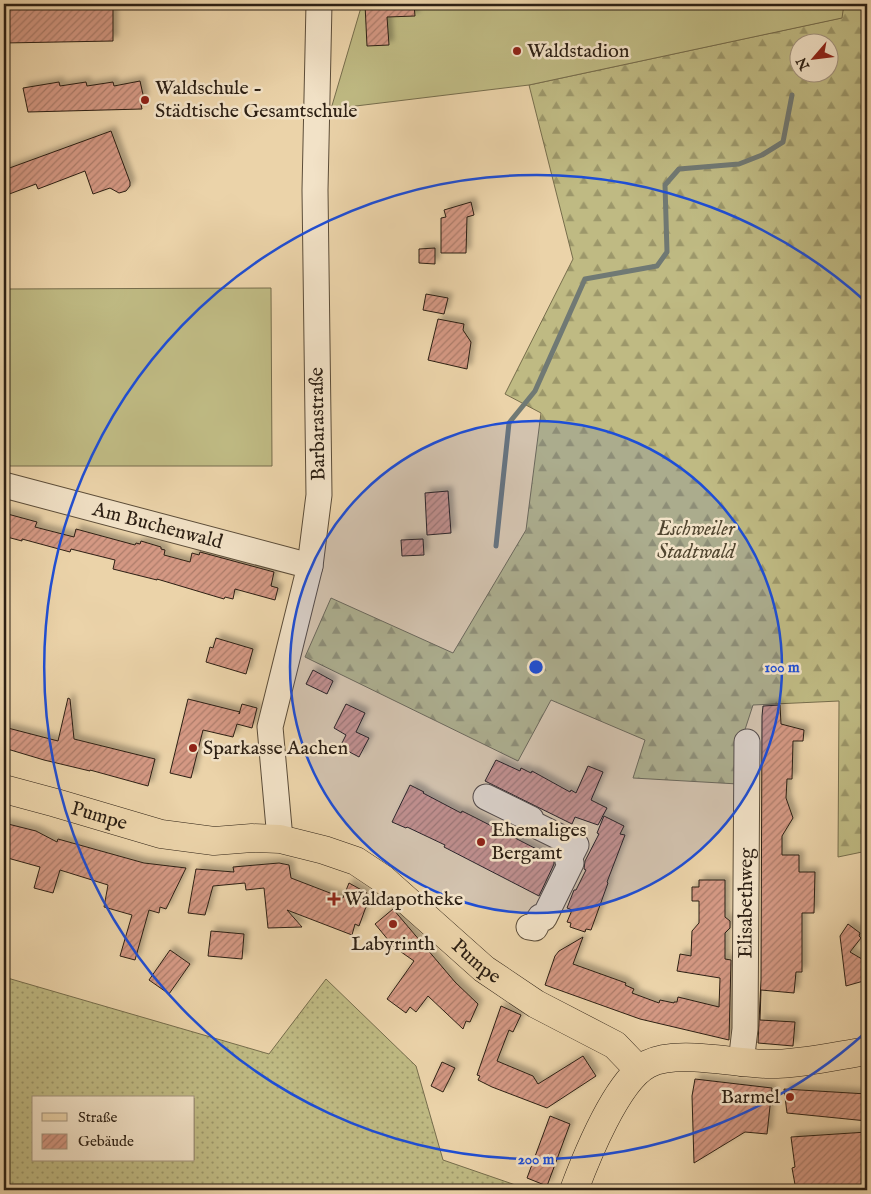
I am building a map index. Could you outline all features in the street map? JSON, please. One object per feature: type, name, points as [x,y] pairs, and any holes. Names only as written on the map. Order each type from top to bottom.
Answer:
[{"type":"main road","name":"Pumpe","points":[[4,789],[161,834],[214,841],[252,838],[280,839],[324,850],[356,861],[384,879],[484,969],[530,1001],[615,1045],[640,1070]]},
{"type":"main road","points":[[574,1190],[586,1156],[620,1094],[640,1070],[654,1062],[670,1058],[691,1058],[771,1064],[867,1051]]},
{"type":"street","name":"Barbarastraße","points":[[280,839],[270,727],[310,566],[319,495],[315,190],[319,4]]},
{"type":"street","name":"Am Buchenwald","points":[[4,485],[310,566]]},
{"type":"street","name":"Elisabethweg","points":[[741,1063],[745,1029],[747,742]]},
{"type":"street","points":[[486,797],[531,819],[529,822],[576,845],[568,862],[571,863],[544,918],[540,917],[535,928],[530,927]]},
{"type":"green space","name":"Waldstadion","points":[[362,4],[844,4],[842,18],[529,85],[331,109]]},
{"type":"green space","name":"Eschweiler Stadtwald","points":[[844,4],[867,4],[867,851],[838,857],[839,701],[753,705],[739,748],[738,784],[633,778],[645,740],[551,700],[518,761],[305,657],[331,598],[453,653],[526,530],[541,413],[505,394],[573,259],[529,85],[841,18]]},
{"type":"green space","points":[[271,288],[272,466],[4,466],[4,289]]},
{"type":"green space","points":[[4,977],[269,1054],[326,979],[416,1066],[443,1160],[530,1190],[4,1190]]},
{"type":"building","points":[[4,4],[113,4],[113,41],[4,43]]},
{"type":"building","points":[[365,4],[414,4],[415,16],[387,17],[389,45],[367,46]]},
{"type":"building","points":[[140,81],[144,99],[140,100],[142,109],[28,112],[23,88],[59,82],[60,86],[86,82],[87,86],[113,82],[114,86]]},
{"type":"building","points":[[111,131],[130,182],[130,186],[126,191],[119,193],[110,188],[93,194],[85,171],[38,189],[36,184],[4,196],[4,170]]},
{"type":"building","points":[[471,202],[474,215],[467,217],[466,253],[441,253],[441,218],[446,217],[444,210]]},
{"type":"building","points":[[435,248],[435,264],[419,263],[419,249]]},
{"type":"building","points":[[426,294],[448,298],[444,314],[423,310]]},
{"type":"building","points":[[438,319],[464,324],[463,330],[471,342],[467,369],[428,360]]},
{"type":"building","points":[[448,491],[451,533],[427,535],[425,493]]},
{"type":"building","points":[[4,513],[37,522],[35,527],[74,537],[76,529],[135,545],[136,543],[140,544],[141,541],[161,547],[161,549],[165,550],[164,555],[190,562],[192,553],[199,555],[200,552],[274,572],[271,586],[278,588],[275,600],[235,589],[233,599],[225,597],[224,599],[157,579],[113,569],[115,560],[71,549],[70,552],[22,539],[22,541],[7,537],[8,535],[4,534]]},
{"type":"building","points":[[423,539],[424,555],[402,556],[401,540]]},
{"type":"building","points":[[216,638],[253,649],[246,674],[206,662],[210,647],[213,648]]},
{"type":"building","points":[[313,670],[333,681],[327,694],[306,684]]},
{"type":"building","points":[[68,698],[70,699],[74,739],[155,759],[148,786],[4,748],[4,727],[58,741]]},
{"type":"building","points":[[188,699],[240,712],[242,704],[257,708],[252,728],[237,724],[233,737],[203,730],[191,778],[170,773]]},
{"type":"building","points":[[346,704],[365,713],[356,732],[369,738],[359,757],[340,747],[346,735],[334,728]]},
{"type":"building","points":[[780,705],[781,724],[804,730],[803,741],[793,741],[792,779],[787,779],[786,798],[793,818],[782,836],[782,855],[799,855],[799,872],[815,872],[814,913],[802,913],[802,972],[796,972],[794,993],[761,990],[760,1020],[795,1022],[793,1046],[758,1043],[761,980],[762,716],[763,706]]},
{"type":"building","points":[[496,760],[520,771],[521,768],[531,773],[532,771],[570,792],[571,790],[576,793],[588,766],[603,772],[591,800],[607,808],[598,825],[575,817],[572,824],[485,781]]},
{"type":"building","name":"Ehemaliges Bergamt","points":[[410,785],[461,813],[462,811],[554,858],[554,864],[539,896],[444,847],[445,845],[392,822]]},
{"type":"building","points":[[604,816],[624,826],[620,834],[625,835],[591,930],[586,929],[585,932],[570,927],[571,923],[567,922],[572,910],[567,908],[574,890],[576,890],[586,870],[584,869],[585,861],[599,834],[597,833]]},
{"type":"building","points":[[4,823],[36,831],[57,842],[58,839],[144,863],[186,868],[166,909],[160,907],[159,913],[149,910],[135,960],[120,956],[132,915],[104,907],[108,885],[60,870],[53,893],[34,888],[40,867],[4,857]]},
{"type":"building","points":[[279,863],[289,865],[291,878],[343,898],[349,883],[367,893],[363,903],[367,904],[359,926],[355,924],[352,935],[287,910],[302,927],[268,928],[264,888],[246,890],[245,883],[213,886],[205,915],[188,913],[196,869],[234,872],[233,867]]},
{"type":"building","points":[[699,880],[725,880],[725,917],[730,921],[730,928],[725,933],[725,959],[731,960],[729,1040],[640,1019],[545,985],[555,956],[559,951],[583,937],[573,964],[626,983],[625,985],[634,989],[632,993],[659,1003],[660,1000],[674,1003],[677,1002],[678,997],[719,1007],[720,978],[677,971],[680,954],[691,956],[692,931],[699,923],[699,901],[692,901],[692,887],[699,887]]},
{"type":"building","points":[[393,909],[455,982],[478,1004],[470,1022],[466,1021],[463,1029],[428,996],[416,1012],[410,1007],[406,1013],[387,999],[414,961],[394,947],[375,924]]},
{"type":"building","points":[[848,924],[860,933],[859,936],[861,938],[850,952],[867,962],[867,980],[846,986],[840,936]]},
{"type":"building","points":[[211,931],[244,934],[242,959],[208,956]]},
{"type":"building","points":[[170,950],[190,964],[169,994],[149,980]]},
{"type":"building","points":[[501,1006],[521,1015],[513,1032],[509,1030],[497,1061],[533,1076],[538,1084],[583,1056],[596,1076],[547,1108],[478,1080],[480,1076],[477,1075]]},
{"type":"building","points":[[442,1062],[455,1068],[443,1092],[431,1086]]},
{"type":"building","points":[[695,1079],[772,1088],[767,1134],[745,1132],[694,1163],[692,1096]]},
{"type":"building","points":[[784,1089],[867,1094],[867,1121],[787,1113]]},
{"type":"building","points":[[550,1116],[570,1124],[547,1186],[527,1178]]},
{"type":"building","points":[[867,1132],[867,1183],[847,1190],[796,1190],[792,1168],[795,1167],[791,1137]]},
{"type":"waterway","points":[[496,546],[509,423],[535,391],[585,279],[657,266],[667,252],[665,185],[679,169],[739,164],[762,155],[783,142],[792,95]]},
{"type":"place","name":"Waldstadion","points":[[517,51]]},
{"type":"place","name":"Waldschule - Städtische Gesamtschule","points":[[145,100]]},
{"type":"place","name":"Sparkasse Aachen","points":[[193,748]]},
{"type":"place","name":"Ehemaliges Bergamt","points":[[481,842]]},
{"type":"place","name":"Waldapotheke","points":[[334,899]]},
{"type":"place","name":"Labyrinth","points":[[393,924]]},
{"type":"place","name":"Barmel","points":[[790,1097]]}]
